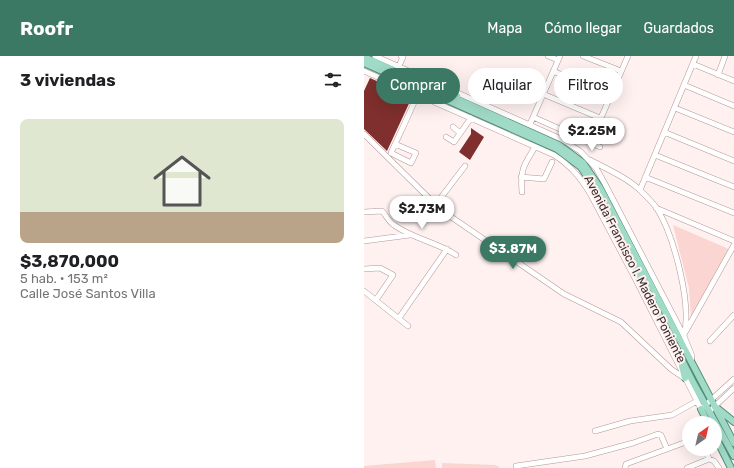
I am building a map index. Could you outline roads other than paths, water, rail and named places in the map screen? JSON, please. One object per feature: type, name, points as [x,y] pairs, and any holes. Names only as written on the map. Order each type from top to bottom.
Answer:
[{"type":"main road","name":"Avenida Francisco I. Madero Poniente","points":[[365,58],[386,61],[397,68]]},
{"type":"main road","name":"Avenida Francisco I. Madero Poniente","points":[[365,58],[388,68]]},
{"type":"main road","points":[[460,99],[464,102]]},
{"type":"main road","name":"Avenida Francisco I. Madero Poniente","points":[[460,100],[559,145],[583,163],[592,174],[691,362],[734,456]]},
{"type":"main road","name":"Avenida Francisco I. Madero Poniente","points":[[460,102],[557,149],[581,167],[600,197],[694,384],[709,402]]},
{"type":"main road","points":[[680,355],[679,359],[685,378]]},
{"type":"main road","points":[[701,409],[704,416]]},
{"type":"main road","name":"Avenida Francisco I. Madero Poniente","points":[[712,409],[734,422]]},
{"type":"main road","name":"Avenida Francisco I. Madero Poniente","points":[[712,409],[734,443]]},
{"type":"main road","points":[[722,450],[731,468]]},
{"type":"street","name":"Avenida Francisco I. Madero Poniente","points":[[378,56],[402,68]]},
{"type":"street","points":[[399,66],[403,57],[401,56]]},
{"type":"street","points":[[547,86],[559,58],[548,56]]},
{"type":"street","points":[[583,56],[613,68]]},
{"type":"street","points":[[622,68],[628,56]]},
{"type":"street","points":[[640,190],[696,56]]},
{"type":"street","points":[[718,74],[725,56]]},
{"type":"street","points":[[693,64],[734,81]]},
{"type":"street","points":[[364,71],[376,76]]},
{"type":"street","points":[[684,85],[734,106]]},
{"type":"street","name":"Avenida Francisco I. Madero Poniente","points":[[460,93],[530,124],[571,145],[596,168],[684,335],[692,356],[691,362]]},
{"type":"street","points":[[546,95],[600,118]]},
{"type":"street","points":[[396,144],[416,153],[411,163],[391,153],[413,104]]},
{"type":"street","points":[[438,104],[563,161],[576,173],[584,183],[637,282],[701,409],[734,379]]},
{"type":"street","points":[[530,124],[539,104]]},
{"type":"street","points":[[590,143],[606,104]]},
{"type":"street","points":[[675,108],[734,132]]},
{"type":"street","points":[[533,117],[600,147]]},
{"type":"street","points":[[446,138],[454,142],[471,118]]},
{"type":"street","points":[[453,127],[460,133]]},
{"type":"street","points":[[664,132],[734,161]]},
{"type":"street","points":[[364,134],[441,210],[564,294],[621,322],[672,369],[685,378]]},
{"type":"street","points":[[522,192],[520,177],[523,167],[535,147]]},
{"type":"street","points":[[655,154],[734,187]]},
{"type":"street","points":[[586,158],[620,176],[640,190],[656,208],[667,229],[680,270],[686,320],[684,335]]},
{"type":"street","points":[[520,177],[544,178],[552,162]]},
{"type":"street","points":[[436,204],[465,166]]},
{"type":"street","points":[[645,177],[734,213]]},
{"type":"street","points":[[656,208],[734,241]]},
{"type":"street","points":[[364,212],[382,211],[393,224],[410,235],[447,249],[456,255]]},
{"type":"street","points":[[364,241],[410,235]]},
{"type":"street","points":[[684,335],[734,245]]},
{"type":"street","points":[[399,318],[447,249]]},
{"type":"street","points":[[364,269],[380,268],[392,275],[376,300]]},
{"type":"street","points":[[364,291],[408,326]]},
{"type":"street","points":[[710,341],[734,315]]},
{"type":"street","points":[[712,409],[734,388]]},
{"type":"street","points":[[595,431],[630,421],[672,415],[697,401]]},
{"type":"street","points":[[516,466],[585,456],[633,443],[658,434],[661,434],[668,449]]},
{"type":"street","points":[[625,468],[626,464],[682,443]]},
{"type":"street","points":[[708,456],[709,459],[714,461],[718,468]]},
{"type":"street","points":[[687,468],[698,466],[709,459]]}]
